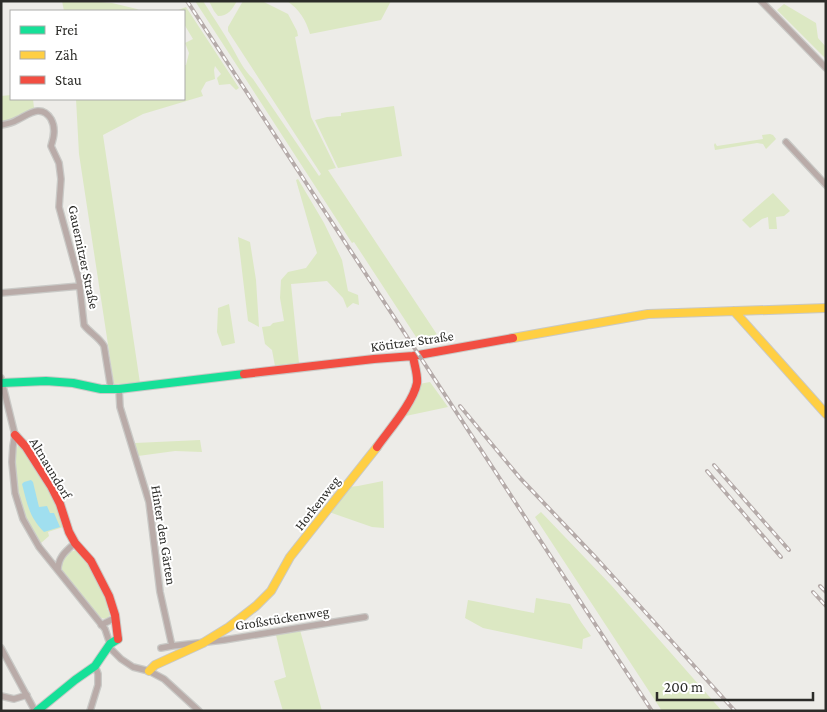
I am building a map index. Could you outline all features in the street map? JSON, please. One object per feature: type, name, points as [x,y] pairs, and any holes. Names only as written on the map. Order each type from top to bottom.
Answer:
[{"type":"street","points":[[761,1],[826,68]]},
{"type":"street","name":"Gauernitzer Straße","points":[[1,125],[8,124],[36,110],[44,112],[50,118],[54,127],[54,137],[51,146],[59,163],[61,179],[59,207],[80,286],[84,324],[104,346],[115,389]]},
{"type":"street","points":[[786,142],[826,185]]},
{"type":"street","points":[[1,294],[80,286]]},
{"type":"street","name":"Kötitzer Straße","points":[[2,381],[17,383],[34,381],[59,382],[115,389],[413,356],[648,314],[826,308]]},
{"type":"street","points":[[734,311],[826,414]]},
{"type":"street","name":"Horkenweg","points":[[202,643],[229,627],[256,606],[271,591],[290,557],[372,454],[412,395],[417,382],[413,356]]},
{"type":"street","name":"Altnaundorf","points":[[2,381],[15,435],[12,446],[12,462],[15,493],[23,520],[39,547],[105,630],[109,645],[118,639],[109,596],[91,561],[74,543],[60,504],[51,486],[26,447],[15,435]]},
{"type":"street","name":"Hinter den Gärten","points":[[115,389],[149,502],[160,592],[172,646]]},
{"type":"street","points":[[58,570],[62,554],[74,543]]},
{"type":"street","points":[[47,557],[62,554]]},
{"type":"street","name":"Großstückenweg","points":[[172,646],[365,617]]},
{"type":"street","points":[[101,625],[115,618]]},
{"type":"street","name":"Großstückenweg","points":[[148,671],[155,665],[202,643]]},
{"type":"street","points":[[1,648],[36,711],[95,666],[109,645],[121,659],[134,667],[164,679],[199,711]]},
{"type":"street","points":[[161,648],[172,646]]},
{"type":"street","points":[[90,711],[98,684],[98,674],[95,666]]},
{"type":"street","points":[[1,696],[14,698],[27,695]]},
{"type":"green space","points":[[62,1],[112,3],[138,10],[64,10]]},
{"type":"green space","points":[[195,1],[203,1],[244,68],[319,176],[321,174],[228,31],[228,27],[243,1],[262,1],[288,14],[297,31],[298,36],[295,37],[311,117],[336,168],[328,170],[438,336],[422,346],[354,242],[352,243]]},
{"type":"green space","points":[[209,1],[237,1],[228,13],[218,16]]},
{"type":"green space","points":[[287,1],[391,1],[381,20],[310,34],[302,15]]},
{"type":"green space","points":[[784,4],[816,23],[818,38],[826,47],[826,59],[777,10]]},
{"type":"green space","points":[[186,7],[239,88],[236,90],[230,84],[219,85],[217,78],[221,74],[215,66],[215,79],[206,82],[201,91],[203,96],[143,114],[103,135],[140,383],[114,384],[79,154],[76,100],[185,100],[185,65],[189,53],[185,43],[193,39],[185,26],[185,10],[178,10]]},
{"type":"green space","points":[[10,95],[10,100],[33,100],[34,108],[9,121],[1,122],[1,96]]},
{"type":"green space","points":[[394,106],[402,156],[338,168],[315,120],[341,116],[341,113]]},
{"type":"green space","points":[[770,134],[776,139],[766,149],[763,144],[757,143],[715,150],[715,143],[717,146],[763,139],[762,135]]},
{"type":"green space","points":[[298,179],[324,223],[342,260],[348,291],[358,295],[359,305],[353,303],[347,308],[343,298],[327,281],[291,284],[299,363],[275,366],[272,350],[265,344],[262,327],[284,321],[280,298],[281,280],[288,272],[306,268],[317,253],[296,180]]},
{"type":"green space","points":[[773,193],[790,211],[784,216],[776,217],[777,229],[769,229],[768,217],[750,228],[742,220]]},
{"type":"green space","points":[[238,237],[250,242],[256,280],[259,327],[248,321]]},
{"type":"green space","points":[[229,304],[235,343],[222,346],[217,332],[218,308]]},
{"type":"green space","points":[[430,382],[448,407],[401,417],[419,384]]},
{"type":"green space","points":[[200,440],[202,452],[175,451],[138,456],[135,443]]},
{"type":"green space","points":[[21,444],[47,484],[66,526],[48,532],[49,536],[41,543],[28,524],[19,496],[15,462],[18,445]]},
{"type":"green space","points":[[383,481],[384,528],[372,527],[329,512],[348,487]]},
{"type":"green space","points":[[541,512],[611,585],[722,711],[662,711],[535,517]]},
{"type":"green space","points":[[76,550],[87,561],[100,583],[110,606],[107,608],[110,615],[108,618],[105,619],[98,615],[60,568],[64,556]]},
{"type":"green space","points":[[536,598],[570,604],[591,636],[583,639],[582,649],[483,628],[465,618],[468,600],[534,613]]},
{"type":"green space","points":[[300,630],[322,711],[283,711],[274,681],[286,677],[276,635]]},
{"type":"water","points":[[31,480],[39,507],[47,506],[50,513],[54,513],[60,527],[44,532],[35,521],[29,509],[22,484]]},
{"type":"railway","points":[[187,1],[652,711]]},
{"type":"railway","points":[[460,406],[520,478],[598,560],[735,711]]},
{"type":"railway","points":[[714,465],[789,550]]},
{"type":"railway","points":[[707,471],[781,557]]},
{"type":"railway","points":[[820,586],[826,592]]},
{"type":"railway","points":[[813,592],[826,606]]},
{"type":"traffic: fast","points":[[1,383],[46,381],[73,383],[101,389],[119,389],[244,374]]},
{"type":"traffic: fast","points":[[37,711],[95,666],[110,644],[118,639]]},
{"type":"traffic: slow","points":[[513,338],[648,314],[826,308]]},
{"type":"traffic: slow","points":[[734,311],[826,414]]},
{"type":"traffic: slow","points":[[149,671],[155,665],[203,643],[229,627],[256,606],[271,591],[290,557],[377,447]]},
{"type":"traffic: jam","points":[[244,374],[413,356],[513,338]]},
{"type":"traffic: jam","points":[[377,447],[406,408],[415,391],[417,380],[413,356]]},
{"type":"traffic: jam","points":[[15,435],[26,447],[51,486],[60,504],[69,532],[75,543],[91,561],[109,596],[115,615],[118,639]]}]
